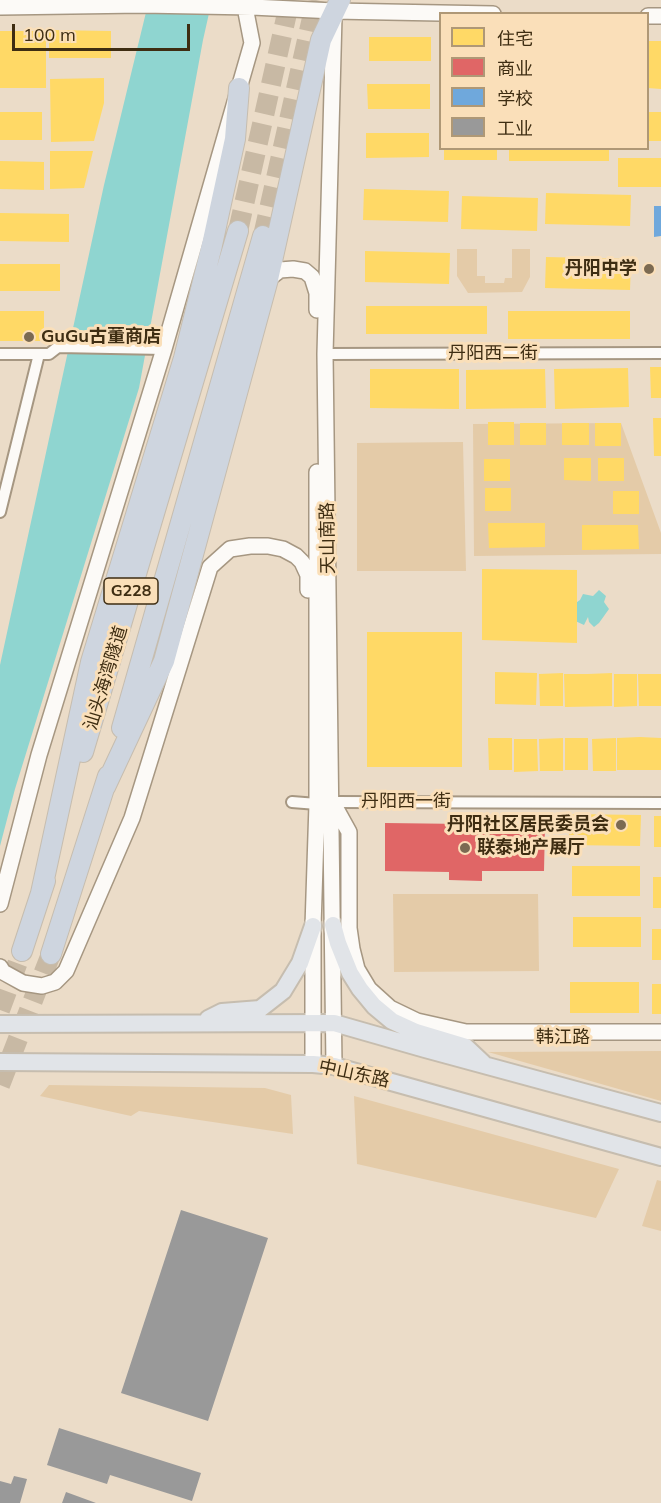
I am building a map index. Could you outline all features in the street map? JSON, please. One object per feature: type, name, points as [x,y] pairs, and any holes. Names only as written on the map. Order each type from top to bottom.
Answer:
[{"type":"highway","points":[[105,787],[164,661],[268,279],[321,40],[337,6]]},
{"type":"highway","points":[[41,893],[91,662],[184,358],[235,139],[239,88]]},
{"type":"highway","name":"汕头海湾隧道","points":[[22,951],[238,231]]},
{"type":"highway","name":"汕头海湾隧道","points":[[51,954],[105,787],[263,236]]},
{"type":"main road","points":[[0,7],[337,6],[454,12]]},
{"type":"main road","name":"天山南路","points":[[313,1064],[313,927],[325,803],[325,354],[337,6]]},
{"type":"main road","points":[[0,904],[39,755],[158,349],[252,43],[245,7]]},
{"type":"main road","name":"天山南路","points":[[268,279],[280,270],[305,271],[312,277],[317,293],[317,662],[333,925],[334,1066]]},
{"type":"main road","points":[[0,967],[3,972],[23,983],[42,986],[55,982],[66,971],[132,818],[210,567],[230,549],[250,546],[283,549],[297,556],[308,574],[310,631],[317,662]]},
{"type":"main road","points":[[325,803],[349,832],[349,928],[357,969],[369,989],[390,1008],[417,1021],[466,1032]]},
{"type":"main road","points":[[333,925],[350,973],[374,1006],[392,1021],[416,1032],[466,1047],[486,1066]]},
{"type":"main road","points":[[200,1023],[222,1012],[260,1009],[283,992],[300,963],[313,927]]},
{"type":"main road","points":[[0,1024],[334,1023],[661,1113]]},
{"type":"main road","name":"韩江路","points":[[466,1032],[661,1032]]},
{"type":"main road","name":"韩江路","points":[[466,1032],[490,1038],[661,1039]]},
{"type":"main road","name":"中山东路","points":[[0,1062],[334,1066],[661,1157]]},
{"type":"street","points":[[0,354],[49,354],[58,347],[158,349]]},
{"type":"street","name":"丹阳西二街","points":[[325,354],[661,353]]},
{"type":"street","points":[[0,512],[39,354]]},
{"type":"street","name":"丹阳西一街","points":[[292,802],[661,803]]},
{"type":"shaded area","points":[[457,249],[477,249],[477,276],[485,276],[485,283],[504,283],[505,278],[512,278],[512,249],[530,249],[530,277],[522,292],[468,293],[457,276]]},
{"type":"shaded area","points":[[621,423],[661,533],[661,554],[474,556],[473,424]]},
{"type":"shaded area","points":[[463,442],[466,571],[357,571],[357,443]]},
{"type":"shaded area","points":[[393,894],[538,894],[539,971],[394,972]]},
{"type":"shaded area","points":[[661,1051],[661,1101],[488,1052]]},
{"type":"shaded area","points":[[49,1085],[265,1088],[291,1095],[293,1134],[139,1111],[131,1116],[40,1096]]},
{"type":"shaded area","points":[[354,1096],[619,1169],[596,1218],[357,1164]]},
{"type":"shaded area","points":[[657,1180],[661,1181],[661,1231],[642,1226]]},
{"type":"water","points":[[149,0],[212,0],[139,388],[15,789],[0,846],[0,665],[104,185]]},
{"type":"water","points":[[599,590],[606,596],[604,602],[609,609],[599,623],[594,627],[588,617],[584,625],[571,619],[570,607],[580,600],[583,594],[593,596]]},
{"type":"building: 住宅","points":[[49,30],[111,31],[111,58],[49,58]]},
{"type":"building: 住宅","points":[[0,31],[46,31],[46,88],[0,88]]},
{"type":"building: 住宅","points":[[369,37],[431,37],[431,61],[369,61]]},
{"type":"building: 住宅","points":[[649,41],[661,41],[661,89],[649,88]]},
{"type":"building: 住宅","points":[[104,78],[104,103],[94,141],[51,142],[50,79]]},
{"type":"building: 住宅","points":[[367,84],[430,84],[430,109],[368,109]]},
{"type":"building: 住宅","points":[[0,112],[42,112],[42,140],[0,140]]},
{"type":"building: 住宅","points":[[649,112],[661,112],[661,141],[649,141]]},
{"type":"building: 住宅","points":[[366,133],[429,133],[429,157],[366,158]]},
{"type":"building: 住宅","points":[[444,150],[497,150],[497,160],[444,160]]},
{"type":"building: 住宅","points":[[509,150],[609,150],[609,161],[509,161]]},
{"type":"building: 住宅","points":[[50,151],[93,151],[84,188],[50,189]]},
{"type":"building: 住宅","points":[[618,158],[661,158],[661,187],[618,187]]},
{"type":"building: 住宅","points":[[0,161],[44,162],[44,190],[0,189]]},
{"type":"building: 住宅","points":[[364,189],[449,191],[448,222],[363,220]]},
{"type":"building: 住宅","points":[[546,193],[631,195],[630,226],[545,224]]},
{"type":"building: 住宅","points":[[462,196],[538,198],[537,231],[461,229]]},
{"type":"building: 住宅","points":[[0,213],[69,214],[69,242],[0,241]]},
{"type":"building: 住宅","points":[[365,251],[450,253],[449,284],[365,282]]},
{"type":"building: 住宅","points":[[546,257],[631,259],[630,290],[545,288]]},
{"type":"building: 住宅","points":[[0,264],[60,264],[60,291],[0,291]]},
{"type":"building: 住宅","points":[[366,306],[487,306],[487,334],[366,334]]},
{"type":"building: 住宅","points":[[0,311],[44,311],[44,341],[0,341]]},
{"type":"building: 住宅","points":[[508,311],[630,311],[630,339],[508,339]]},
{"type":"building: 住宅","points":[[650,367],[661,367],[661,398],[651,398]]},
{"type":"building: 住宅","points":[[628,368],[629,407],[555,409],[554,369]]},
{"type":"building: 住宅","points":[[370,369],[459,369],[459,409],[370,408]]},
{"type":"building: 住宅","points":[[545,369],[546,408],[466,409],[466,370]]},
{"type":"building: 住宅","points":[[653,418],[661,418],[661,456],[654,456]]},
{"type":"building: 住宅","points":[[488,422],[514,422],[514,445],[488,445]]},
{"type":"building: 住宅","points":[[520,423],[546,423],[546,445],[520,445]]},
{"type":"building: 住宅","points":[[562,423],[589,423],[589,445],[562,445]]},
{"type":"building: 住宅","points":[[595,423],[621,423],[621,446],[595,446]]},
{"type":"building: 住宅","points":[[564,458],[591,458],[591,481],[564,480]]},
{"type":"building: 住宅","points":[[598,458],[624,458],[624,481],[598,481]]},
{"type":"building: 住宅","points":[[484,459],[510,459],[510,481],[484,481]]},
{"type":"building: 住宅","points":[[485,488],[511,488],[511,511],[485,511]]},
{"type":"building: 住宅","points":[[613,491],[639,491],[639,514],[613,514]]},
{"type":"building: 住宅","points":[[488,523],[545,523],[545,547],[489,548]]},
{"type":"building: 住宅","points":[[582,525],[638,525],[639,549],[582,550]]},
{"type":"building: 住宅","points":[[482,569],[577,570],[577,643],[482,640]]},
{"type":"building: 住宅","points":[[367,632],[462,632],[462,767],[367,767]]},
{"type":"building: 住宅","points":[[495,672],[537,673],[536,705],[495,704]]},
{"type":"building: 住宅","points":[[563,673],[563,706],[540,706],[539,674]]},
{"type":"building: 住宅","points":[[612,673],[612,706],[565,707],[564,674]]},
{"type":"building: 住宅","points":[[614,674],[637,674],[637,706],[614,707]]},
{"type":"building: 住宅","points":[[638,674],[661,674],[661,706],[639,706]]},
{"type":"building: 住宅","points":[[488,738],[512,738],[512,770],[489,770]]},
{"type":"building: 住宅","points":[[563,738],[563,771],[540,771],[539,739]]},
{"type":"building: 住宅","points":[[565,738],[588,738],[588,770],[565,770]]},
{"type":"building: 住宅","points":[[616,738],[616,771],[593,771],[592,739]]},
{"type":"building: 住宅","points":[[617,738],[661,738],[661,770],[617,770]]},
{"type":"building: 住宅","points":[[514,739],[537,739],[538,771],[514,772]]},
{"type":"building: 住宅","points":[[569,814],[641,815],[640,846],[569,845]]},
{"type":"building: 住宅","points":[[654,816],[661,816],[661,847],[654,847]]},
{"type":"building: 住宅","points":[[572,866],[640,866],[640,896],[572,896]]},
{"type":"building: 住宅","points":[[653,877],[661,877],[661,908],[653,908]]},
{"type":"building: 住宅","points":[[573,917],[641,917],[641,947],[573,947]]},
{"type":"building: 住宅","points":[[652,929],[661,929],[661,960],[652,960]]},
{"type":"building: 住宅","points":[[570,982],[639,982],[639,1013],[570,1013]]},
{"type":"building: 住宅","points":[[652,984],[661,984],[661,1014],[652,1014]]},
{"type":"building: 商业","name":"联泰地产展厅","points":[[385,823],[545,825],[544,871],[482,871],[482,881],[449,880],[449,872],[385,871]]},
{"type":"building: 学校","points":[[654,206],[661,206],[661,236],[654,237]]},
{"type":"building: 工业","points":[[181,1210],[268,1238],[208,1421],[121,1393]]},
{"type":"building: 工业","points":[[59,1428],[201,1473],[192,1501],[110,1475],[107,1484],[47,1465]]},
{"type":"building: 工业","points":[[14,1476],[27,1479],[20,1503],[0,1503],[0,1481],[11,1484]]},
{"type":"building: 工业","points":[[66,1492],[96,1503],[62,1503]]},
{"type":"tunnel","points":[[238,231],[290,0]]},
{"type":"tunnel","points":[[263,236],[316,0]]},
{"type":"tunnel","points":[[0,1010],[22,951]]},
{"type":"tunnel","points":[[0,1085],[51,954]]},
{"type":"place","name":"丹阳中学","points":[[649,269]]},
{"type":"place","name":"GuGu古董商店","points":[[29,337]]},
{"type":"place","name":"丹阳社区居民委员会","points":[[621,825]]},
{"type":"place","name":"联泰地产展厅","points":[[465,848]]}]
